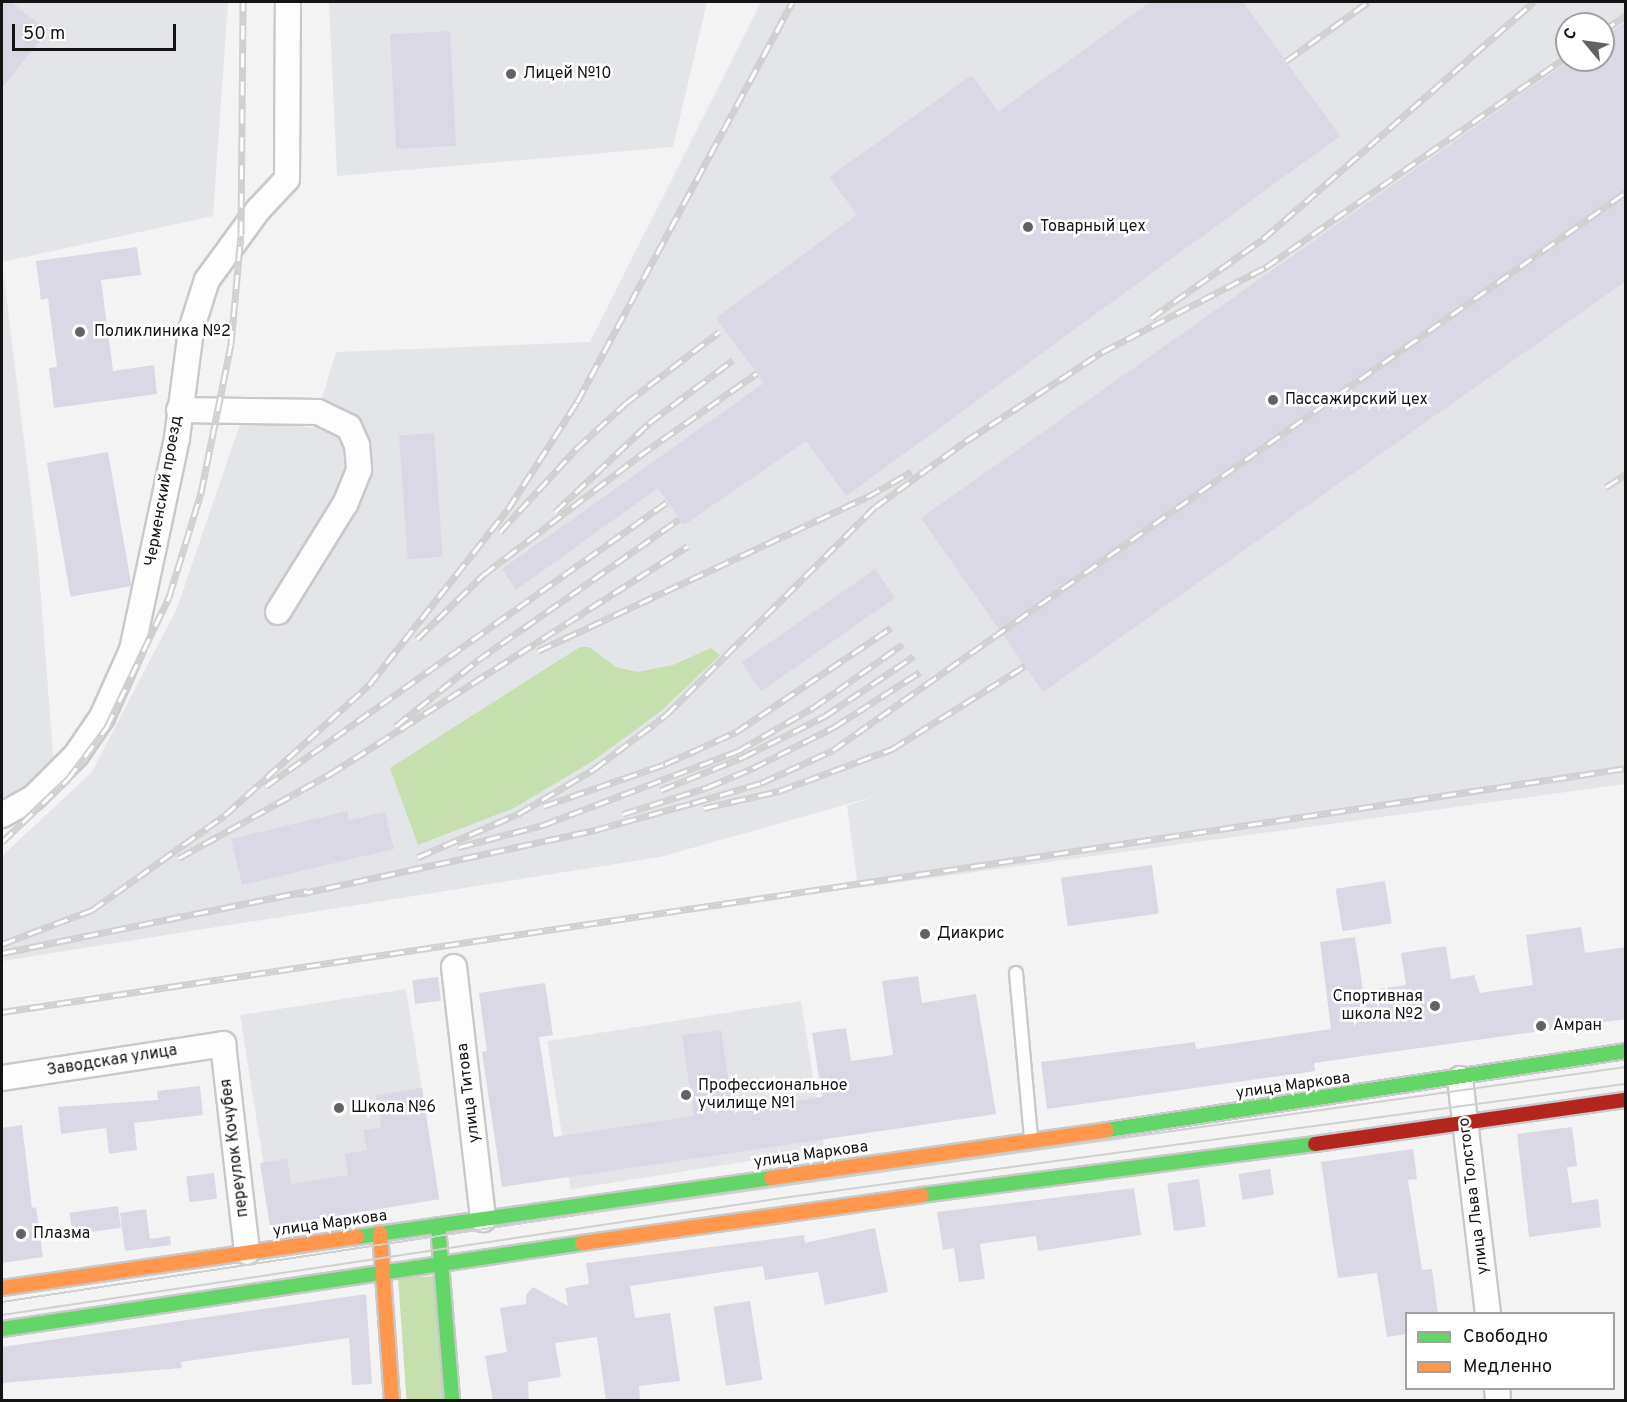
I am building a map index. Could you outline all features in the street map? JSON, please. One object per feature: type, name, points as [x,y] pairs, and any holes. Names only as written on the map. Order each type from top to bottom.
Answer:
[{"type":"main road","name":"улица Маркова","points":[[2,1288],[1460,1079],[1626,1051]]},
{"type":"main road","points":[[2,1329],[384,1270],[839,1205],[1466,1125],[1626,1100]]},
{"type":"main road","points":[[438,1225],[452,1401]]},
{"type":"main road","points":[[381,1233],[392,1401]]},
{"type":"street","name":"Черменский проезд","points":[[2,814],[33,798],[76,754],[102,717],[132,650],[177,438],[191,330],[207,280],[258,210],[287,179],[288,2]]},
{"type":"street","points":[[179,410],[318,412],[349,427],[357,445],[358,470],[352,487],[345,504],[278,612]]},
{"type":"street","name":"улица Титова","points":[[454,967],[483,1219]]},
{"type":"street","name":"Заводская улица","points":[[2,1078],[223,1044]]},
{"type":"street","name":"переулок Кочубея","points":[[223,1044],[247,1252]]},
{"type":"street","name":"улица Льва Толстого","points":[[1460,1079],[1488,1312]]},
{"type":"lane","points":[[1016,973],[1031,1140]]},
{"type":"shaded area","points":[[2,2],[228,2],[213,216],[2,262]]},
{"type":"shaded area","name":"Лицей №10","points":[[329,2],[707,2],[673,147],[337,176]]},
{"type":"shaded area","points":[[761,2],[1625,2],[1625,784],[858,888],[847,806],[876,796],[660,857],[2,961],[2,856],[92,772],[177,608],[242,418],[313,428],[336,352],[590,342]]},
{"type":"shaded area","points":[[2,262],[37,546],[54,767],[12,795],[2,797]]},
{"type":"shaded area","name":"Школа №6","points":[[406,989],[439,1199],[273,1226],[240,1015]]},
{"type":"shaded area","name":"Профессиональное училище №1","points":[[801,1001],[824,1149],[571,1189],[547,1041]]},
{"type":"green space","points":[[580,647],[589,647],[616,667],[637,672],[673,665],[711,648],[720,655],[661,711],[593,761],[514,808],[418,845],[390,768]]},
{"type":"green space","points":[[435,1276],[444,1400],[407,1400],[398,1279]]},
{"type":"building","points":[[2,2],[11,2],[48,31],[2,88]]},
{"type":"building","name":"Товарный цех","points":[[1150,2],[1243,2],[1340,136],[846,496],[806,441],[684,525],[658,488],[516,590],[502,569],[764,383],[716,318],[857,215],[829,177],[972,75],[998,112]]},
{"type":"building","name":"Пассажирский цех","points":[[1626,21],[1626,281],[1043,692],[921,518],[1555,71],[1615,72],[1615,29]]},
{"type":"building","points":[[450,31],[456,146],[396,149],[390,34]]},
{"type":"building","name":"Поликлиника №2","points":[[137,247],[141,275],[101,280],[113,371],[154,365],[157,394],[54,408],[49,368],[57,367],[48,298],[41,300],[36,261]]},
{"type":"building","points":[[434,433],[443,557],[408,559],[399,435]]},
{"type":"building","points":[[108,452],[132,586],[71,597],[47,463]]},
{"type":"building","points":[[875,569],[895,598],[762,691],[741,662]]},
{"type":"building","points":[[347,811],[349,820],[385,812],[394,849],[242,885],[231,839]]},
{"type":"building","points":[[1152,865],[1159,914],[1068,926],[1061,878]]},
{"type":"building","points":[[1385,881],[1392,923],[1342,931],[1336,889]]},
{"type":"building","points":[[1581,927],[1585,953],[1626,947],[1626,1019],[1314,1063],[1315,1071],[1047,1109],[1041,1062],[1195,1042],[1196,1049],[1331,1029],[1320,942],[1355,937],[1363,991],[1406,985],[1401,953],[1446,946],[1451,979],[1474,975],[1480,993],[1533,985],[1526,935]]},
{"type":"building","points":[[918,976],[922,1003],[976,994],[996,1114],[502,1187],[482,1052],[487,1051],[479,993],[545,983],[553,1035],[539,1037],[554,1137],[694,1116],[682,1035],[721,1030],[733,1110],[822,1097],[812,1033],[846,1028],[851,1061],[893,1055],[882,981]]},
{"type":"building","points":[[438,977],[441,1001],[415,1004],[412,980]]},
{"type":"building","points":[[200,1086],[203,1115],[134,1123],[137,1150],[109,1154],[106,1128],[61,1134],[58,1107],[158,1100],[157,1091]]},
{"type":"building","points":[[422,1088],[439,1199],[270,1227],[260,1163],[287,1159],[291,1184],[348,1175],[345,1154],[367,1150],[363,1130],[381,1127],[376,1095]]},
{"type":"building","points":[[22,1125],[32,1208],[36,1207],[43,1257],[2,1263],[2,1128]]},
{"type":"building","points":[[1572,1127],[1577,1166],[1567,1167],[1572,1203],[1598,1199],[1601,1227],[1529,1237],[1517,1134]]},
{"type":"building","points":[[1413,1149],[1417,1179],[1408,1180],[1422,1270],[1432,1269],[1438,1312],[1405,1312],[1405,1334],[1387,1337],[1377,1273],[1338,1278],[1321,1162]]},
{"type":"building","points":[[1270,1169],[1274,1195],[1242,1200],[1238,1174]]},
{"type":"building","points":[[214,1173],[217,1199],[189,1202],[186,1176]]},
{"type":"building","points":[[1199,1179],[1206,1227],[1174,1231],[1167,1183]]},
{"type":"building","points":[[1134,1188],[1141,1235],[1038,1251],[1036,1236],[980,1244],[985,1279],[959,1282],[954,1248],[943,1250],[937,1212]]},
{"type":"building","points":[[118,1206],[121,1228],[73,1235],[69,1213]]},
{"type":"building","points":[[146,1209],[150,1239],[170,1236],[171,1245],[125,1251],[120,1213]]},
{"type":"building","points":[[875,1228],[888,1292],[825,1305],[818,1272],[765,1280],[763,1266],[630,1286],[635,1318],[670,1313],[680,1381],[639,1386],[640,1401],[606,1401],[597,1337],[555,1343],[561,1377],[528,1382],[529,1401],[493,1401],[485,1356],[507,1352],[500,1308],[526,1304],[526,1295],[533,1287],[568,1306],[565,1288],[589,1284],[586,1263],[804,1235],[805,1243]]},
{"type":"building","points":[[366,1294],[372,1384],[352,1385],[349,1338],[181,1362],[182,1368],[2,1383],[2,1347]]},
{"type":"building","points":[[750,1301],[763,1380],[726,1386],[713,1307]]},
{"type":"tram line","points":[[2,1302],[597,1212],[1626,1067]]},
{"type":"tram line","points":[[2,1315],[775,1199],[1626,1084]]},
{"type":"railway","points":[[2,842],[68,779],[107,727],[169,597],[201,493],[231,344],[241,235],[243,2]]},
{"type":"railway","points":[[2,944],[92,910],[225,815],[369,685],[508,509],[577,402],[792,2]]},
{"type":"railway","points":[[1286,61],[1368,2]]},
{"type":"railway","points":[[1151,318],[1263,239],[1534,2]]},
{"type":"railway","points":[[1615,23],[1626,15]]},
{"type":"railway","points":[[418,857],[518,814],[594,769],[666,715],[875,507],[966,441],[1102,352],[1266,267],[1555,64]]},
{"type":"railway","points":[[299,894],[595,830],[761,783],[833,750],[1626,192]]},
{"type":"railway","points":[[500,532],[576,449],[626,403],[719,332]]},
{"type":"railway","points":[[555,512],[649,423],[733,360]]},
{"type":"railway","points":[[417,639],[483,575],[639,456],[757,373]]},
{"type":"railway","points":[[538,651],[867,497],[911,472]]},
{"type":"railway","points":[[1606,487],[1626,474]]},
{"type":"railway","points":[[266,786],[667,502]]},
{"type":"railway","points":[[396,726],[478,660],[679,519]]},
{"type":"railway","points":[[179,858],[330,774],[688,546]]},
{"type":"railway","points":[[544,806],[665,764],[736,732],[891,628]]},
{"type":"railway","points":[[459,847],[543,825],[738,751],[814,707],[903,644]]},
{"type":"railway","points":[[661,790],[743,757],[825,716],[914,656]]},
{"type":"railway","points":[[704,808],[779,791],[892,749],[1025,666]]},
{"type":"railway","points":[[623,814],[708,787],[753,768],[834,727],[920,672]]},
{"type":"railway","points":[[2,1012],[1626,768]]},
{"type":"railway","points":[[2,953],[307,891]]},
{"type":"traffic: fast","points":[[1107,1130],[1626,1051]]},
{"type":"traffic: fast","points":[[922,1195],[1315,1144]]},
{"type":"traffic: fast","points":[[357,1237],[771,1178]]},
{"type":"traffic: fast","points":[[438,1225],[452,1400]]},
{"type":"traffic: fast","points":[[2,1329],[582,1243]]},
{"type":"traffic: slow","points":[[771,1178],[1107,1130]]},
{"type":"traffic: slow","points":[[582,1243],[922,1195]]},
{"type":"traffic: slow","points":[[380,1233],[392,1400]]},
{"type":"traffic: slow","points":[[2,1288],[357,1237]]},
{"type":"traffic: jam","points":[[1315,1144],[1626,1100]]},
{"type":"place","name":"Лицей №10","points":[[511,74]]},
{"type":"place","name":"Товарный цех","points":[[1028,227]]},
{"type":"place","name":"Поликлиника №2","points":[[80,332]]},
{"type":"place","name":"Пассажирский цех","points":[[1273,400]]},
{"type":"place","name":"Диакрис","points":[[925,934]]},
{"type":"place","name":"Спортивная школа №2","points":[[1435,1006]]},
{"type":"place","name":"Амран","points":[[1541,1026]]},
{"type":"place","name":"Профессиональное училище №1","points":[[686,1095]]},
{"type":"place","name":"Школа №6","points":[[339,1108]]},
{"type":"place","name":"Плазма","points":[[21,1234]]}]
